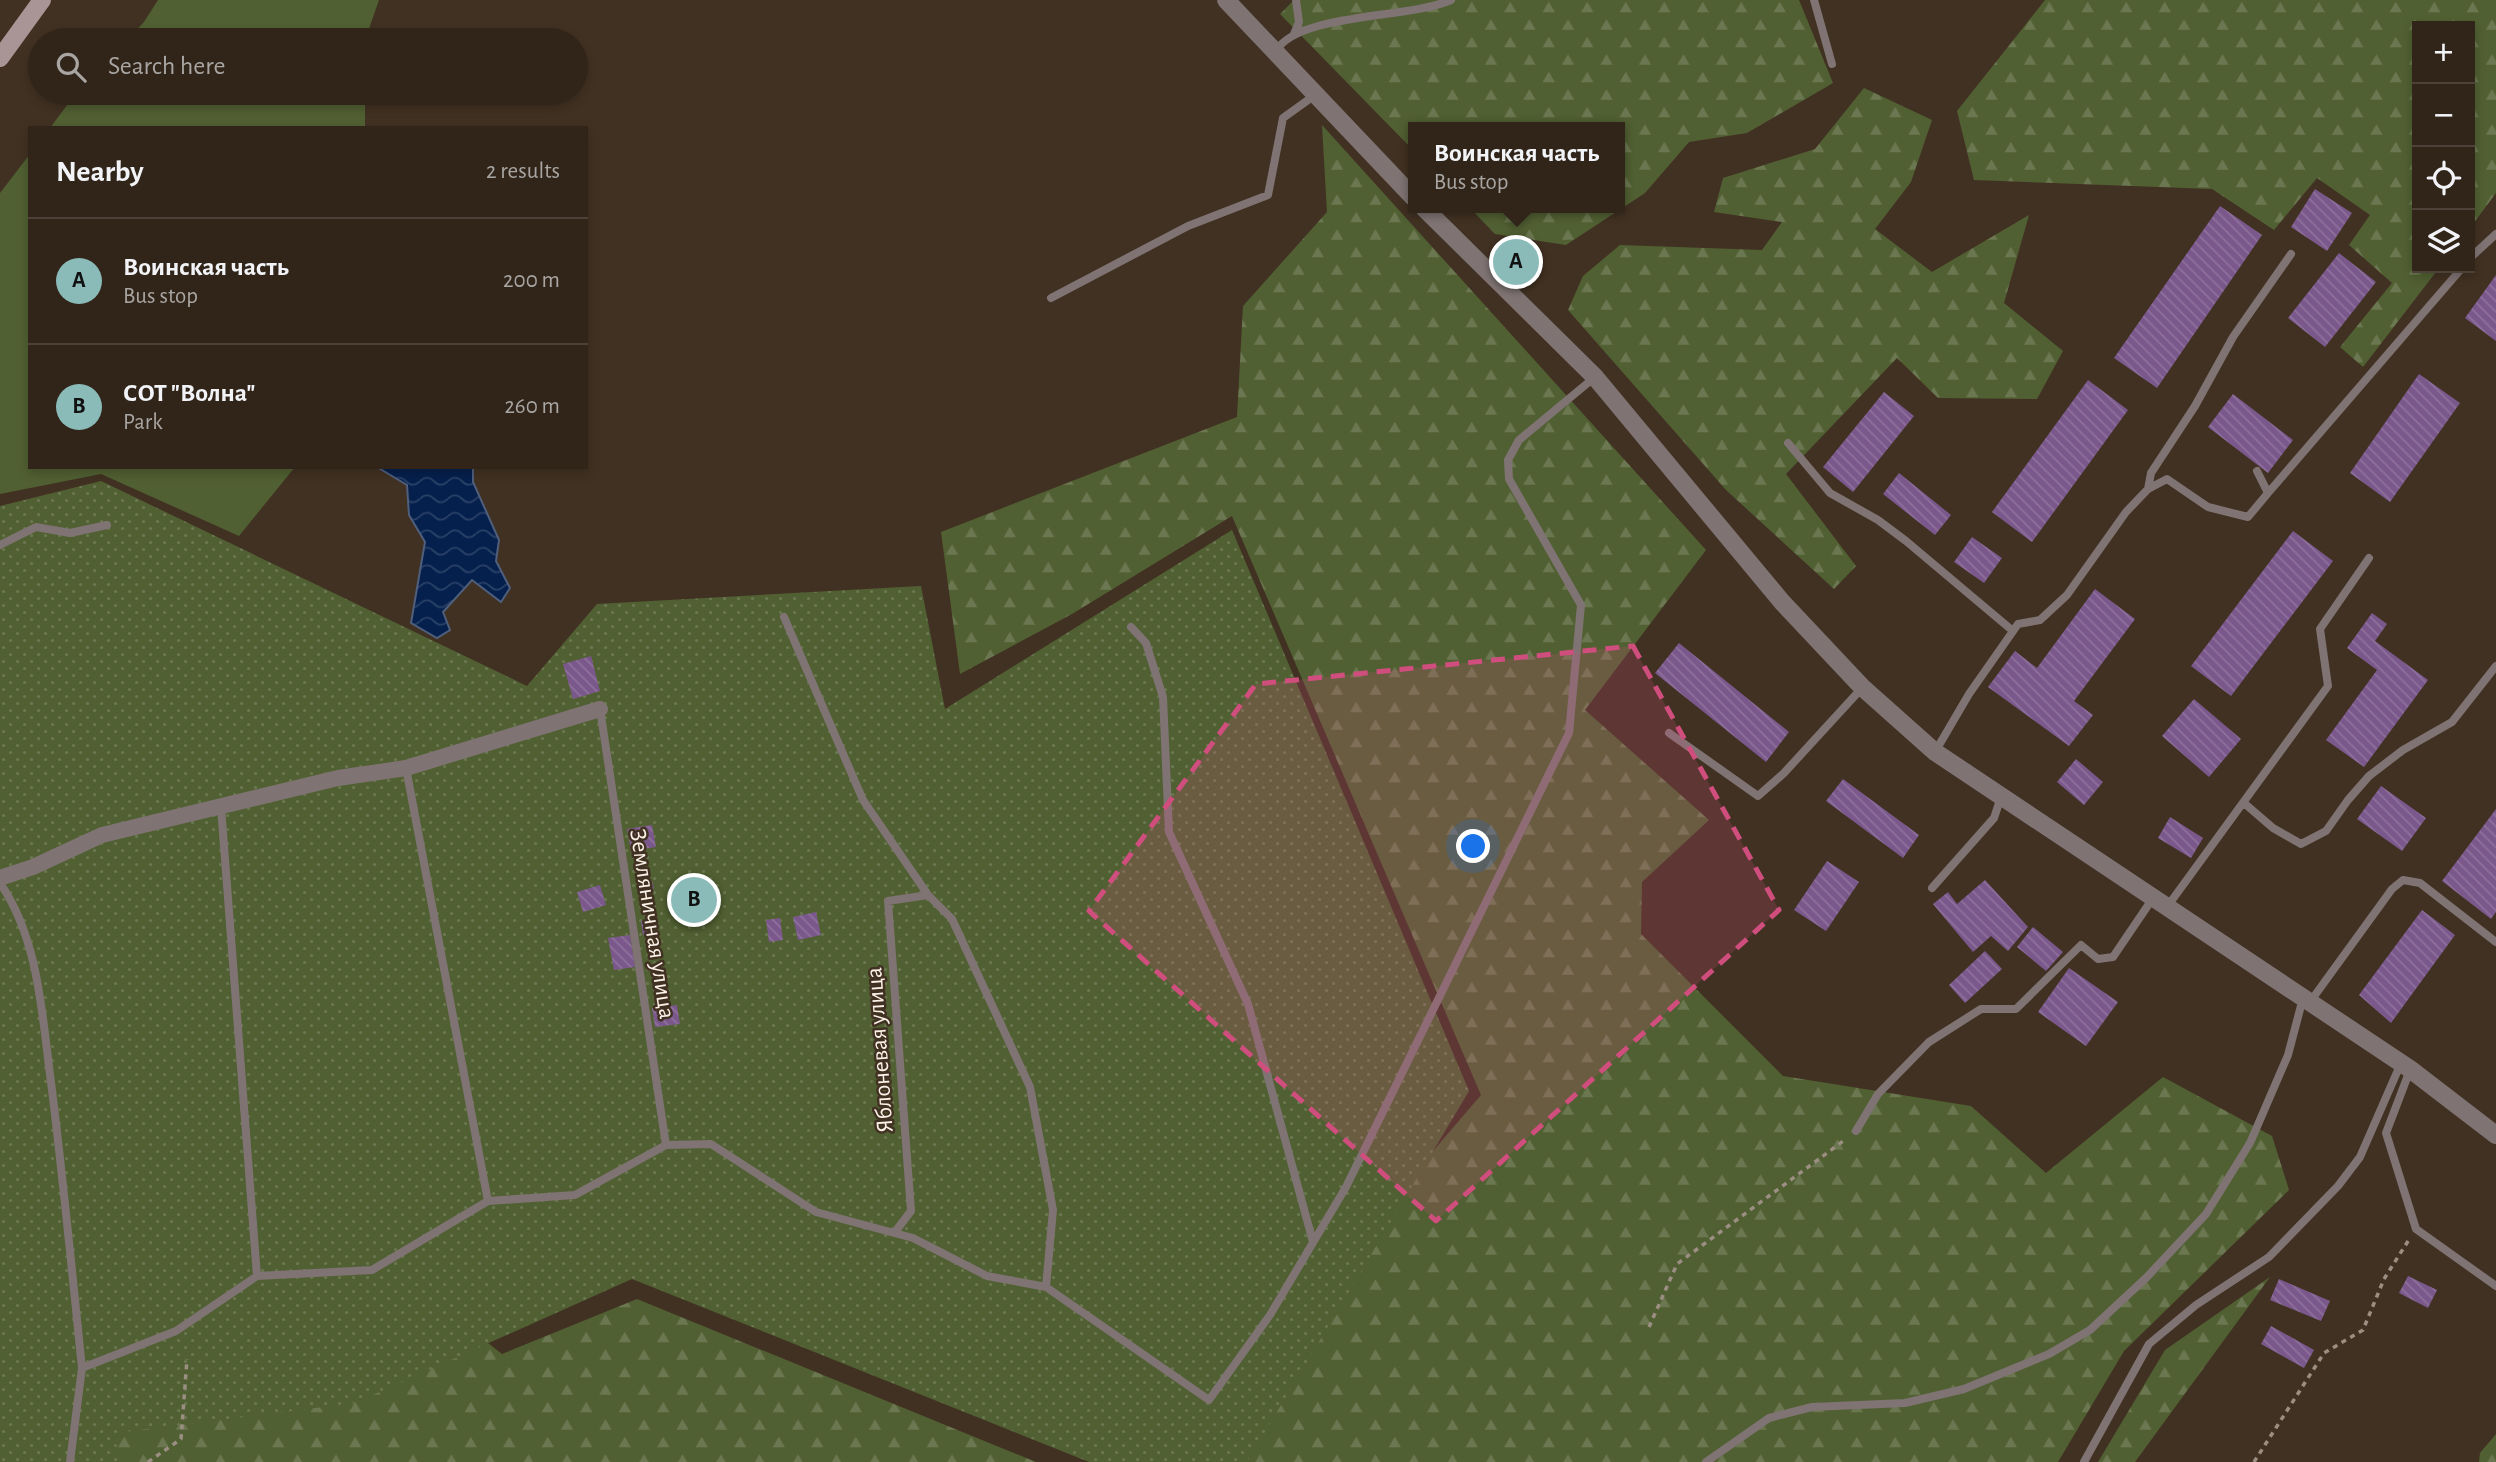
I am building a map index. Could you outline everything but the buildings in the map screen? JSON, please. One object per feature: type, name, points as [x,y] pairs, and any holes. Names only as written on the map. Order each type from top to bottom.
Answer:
[{"type":"main road","points":[[0,58],[42,0]]},
{"type":"street","points":[[1226,0],[1408,192]]},
{"type":"street","points":[[1429,213],[1595,377],[1782,602],[1862,687],[1935,752],[2405,1066],[2496,1135]]},
{"type":"street","points":[[0,881],[102,835],[338,779],[406,768],[600,709]]},
{"type":"lane","points":[[1293,36],[1298,22],[1296,0]]},
{"type":"lane","points":[[1274,53],[1293,36],[1328,22],[1373,18],[1451,0]]},
{"type":"lane","points":[[1814,0],[1832,64]]},
{"type":"lane","points":[[1051,298],[1188,226],[1268,195],[1283,118],[1315,96]]},
{"type":"lane","points":[[2475,253],[2496,234]]},
{"type":"lane","points":[[2148,489],[2151,472],[2195,406],[2233,337],[2291,254]]},
{"type":"lane","points":[[1935,752],[1969,694],[2018,624],[2040,620],[2067,595],[2126,512],[2148,489],[2167,478],[2208,508],[2248,517],[2458,273]]},
{"type":"lane","points":[[82,1368],[176,1331],[257,1276],[372,1270],[488,1201],[575,1195],[666,1145],[711,1144],[817,1212],[913,1238],[987,1276],[1045,1287],[1209,1400],[1270,1315],[1346,1187],[1569,733],[1581,605],[1509,479],[1508,460],[1519,440],[1595,377]]},
{"type":"lane","points":[[1788,443],[1830,493],[1852,508],[1878,520],[1906,541],[2013,631]]},
{"type":"lane","points":[[2257,471],[2268,493]]},
{"type":"lane","points":[[0,545],[36,527],[70,534],[107,525]]},
{"type":"lane","points":[[1856,1131],[1878,1094],[1929,1042],[1981,1009],[2016,1010],[2081,945],[2098,959],[2113,957],[2244,803],[2328,685],[2320,629],[2369,558]]},
{"type":"lane","points":[[783,617],[863,800],[928,895],[952,919],[1030,1087],[1053,1210],[1045,1287]]},
{"type":"lane","points":[[1131,627],[1146,643],[1163,697],[1169,832],[1248,1004],[1313,1242]]},
{"type":"lane","points":[[2244,803],[2273,828],[2301,844],[2326,831],[2369,776],[2403,750],[2452,722],[2496,666]]},
{"type":"lane","points":[[1669,733],[1758,796],[1784,773],[1862,687]]},
{"type":"lane","name":"Земляничная улица","points":[[600,709],[666,1145]]},
{"type":"lane","points":[[406,768],[488,1201]]},
{"type":"lane","points":[[1932,888],[1994,818],[2001,797]]},
{"type":"lane","points":[[221,807],[257,1276]]},
{"type":"lane","points":[[1706,1462],[1769,1418],[1812,1407],[1905,1403],[1964,1388],[2049,1354],[2090,1330],[2146,1278],[2206,1214],[2250,1143],[2288,1055],[2306,1000],[2392,889],[2403,880],[2420,883],[2496,942]]},
{"type":"lane","points":[[0,881],[15,905],[38,986],[59,1146],[82,1368],[70,1462]]},
{"type":"lane","name":"Яблоневая улица","points":[[895,1233],[911,1211],[888,901],[928,895]]},
{"type":"lane","points":[[2405,1066],[2386,1133],[2416,1229],[2494,1282]]},
{"type":"lane","points":[[2084,1462],[2149,1344],[2196,1305],[2269,1257],[2338,1186],[2360,1157],[2405,1066]]},
{"type":"path","points":[[1649,1327],[1677,1264],[1856,1131]]},
{"type":"path","points":[[2254,1462],[2324,1353],[2363,1330],[2384,1279],[2416,1229]]},
{"type":"path","points":[[148,1462],[181,1439],[187,1359]]},
{"type":"highlighted area","points":[[1633,646],[1779,910],[1436,1221],[1089,911],[1256,684]]},
{"type":"green space","points":[[158,0],[379,0],[369,28],[138,28]]},
{"type":"green space","points":[[1294,0],[1799,0],[1833,83],[1747,133],[1689,142],[1645,193],[1625,206],[1625,122],[1408,122],[1408,145],[1280,14]]},
{"type":"green space","points":[[2045,0],[2496,0],[2496,193],[2475,221],[2475,21],[2412,21],[2412,273],[2435,273],[2363,367],[2340,347],[2392,283],[2349,245],[2370,215],[2317,178],[2274,230],[2212,189],[1974,180],[1957,111]]},
{"type":"green space","points":[[1864,88],[1932,120],[1911,182],[1875,229],[1932,272],[2029,215],[2004,303],[2063,351],[2037,399],[1938,398],[1897,358],[1786,474],[1856,566],[1834,589],[1726,490],[1568,310],[1583,276],[1620,245],[1762,250],[1782,222],[1714,212],[1723,178],[1815,149]]},
{"type":"green space","points":[[67,105],[365,105],[365,126],[51,126]]},
{"type":"green space","points":[[1322,125],[1706,550],[1585,710],[1709,820],[1642,882],[1641,934],[1783,1076],[1971,1106],[2046,1173],[2163,1077],[2272,1136],[2289,1190],[2124,1351],[2058,1462],[1099,1462],[1226,1393],[1481,1095],[1232,516],[1072,614],[960,674],[941,532],[1237,417],[1243,306],[1327,212]]},
{"type":"green space","points":[[28,157],[28,469],[293,469],[239,536],[101,474],[0,494],[0,193]]},
{"type":"green space","points":[[1475,213],[1615,213],[1566,245],[1495,234]]},
{"type":"green space","points":[[101,481],[527,686],[597,604],[921,586],[945,709],[1232,530],[1469,1091],[1247,1462],[1089,1462],[632,1279],[355,1403],[115,1433],[119,1462],[0,1462],[0,506]]},
{"type":"green space","points":[[2270,1277],[2135,1462],[2098,1462],[2165,1350]]},
{"type":"green space","points":[[637,1299],[1036,1462],[58,1462],[58,1384],[437,1303],[502,1354]]},
{"type":"green space","points":[[2496,1434],[2496,1462],[2479,1462],[2480,1453]]},
{"type":"water","points":[[380,469],[473,469],[473,482],[499,540],[496,561],[510,588],[501,602],[472,580],[443,612],[450,630],[437,638],[411,623],[425,542],[409,515],[407,485]]},
{"type":"place","name":"Воинская часть","points":[[1516,262]]},
{"type":"place","name":"СОТ \"Волна\"","points":[[694,900]]}]
